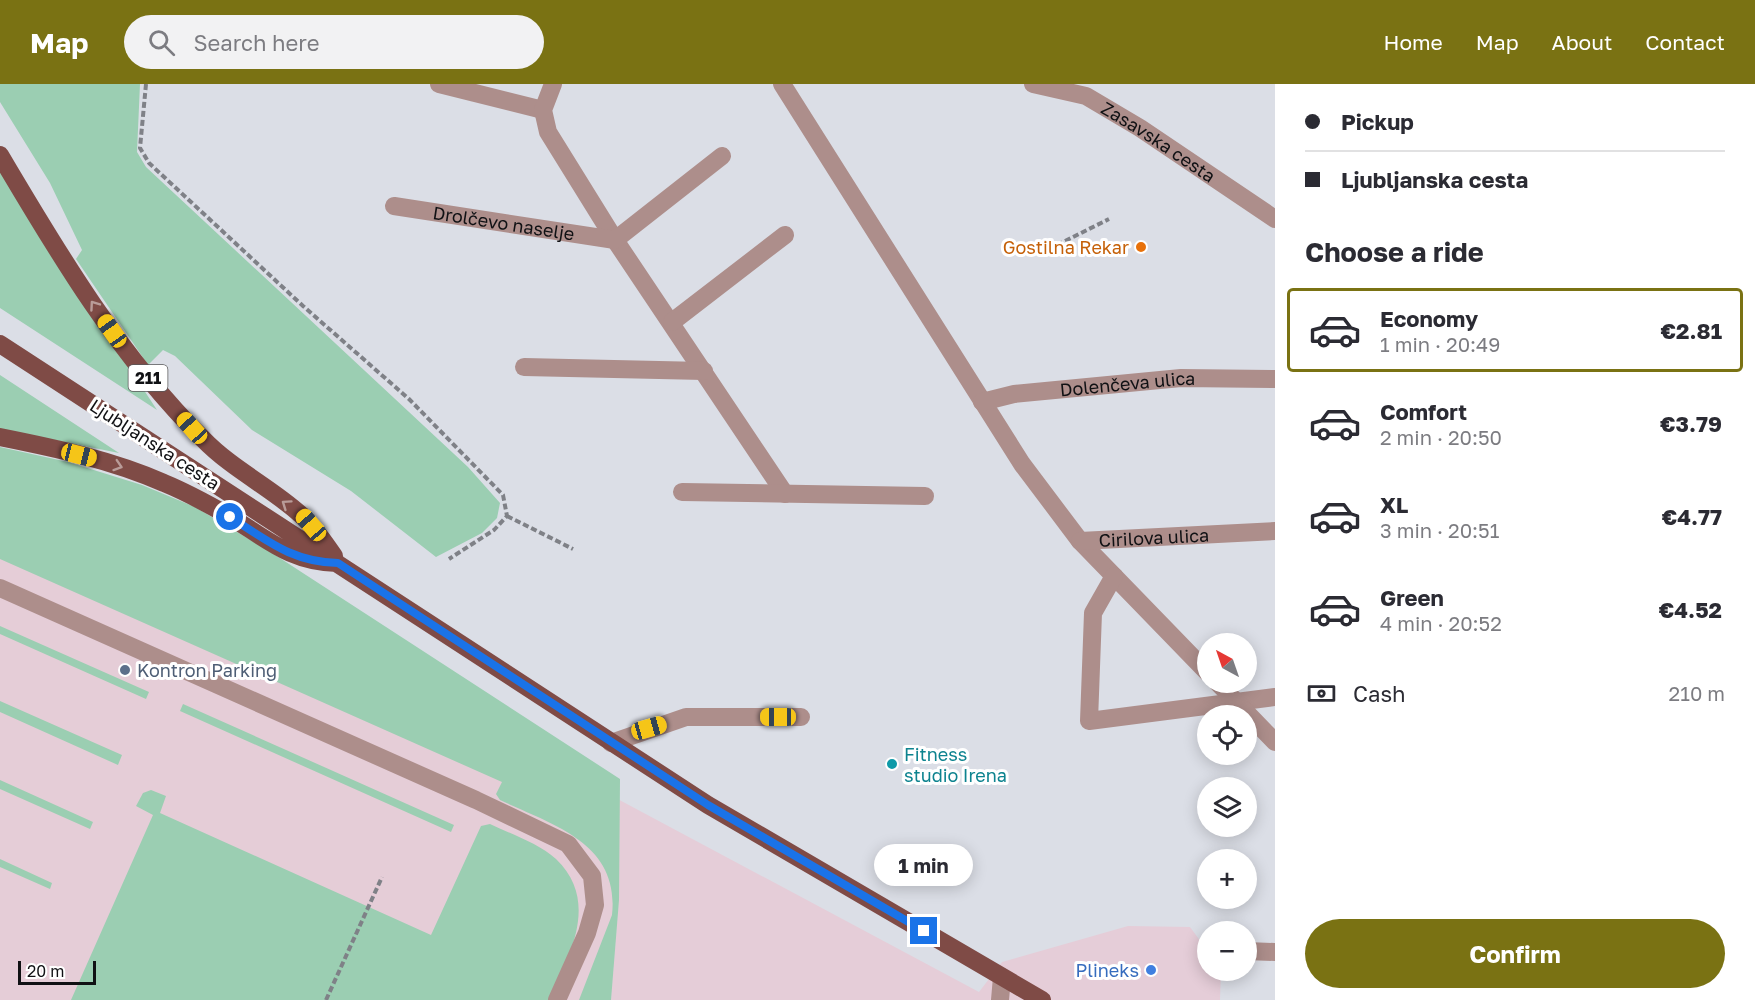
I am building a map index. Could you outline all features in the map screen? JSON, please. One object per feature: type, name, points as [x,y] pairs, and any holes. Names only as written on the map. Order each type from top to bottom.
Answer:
[{"type":"main road","name":"211","points":[[0,155],[48,235],[133,361],[203,440],[233,466],[301,514],[321,536],[338,563]]},
{"type":"main road","name":"Ljubljanska cesta","points":[[0,344],[708,805],[1042,1000]]},
{"type":"main road","name":"211","points":[[0,438],[101,461],[161,481],[230,517],[288,555],[309,561],[338,563]]},
{"type":"street","points":[[439,84],[543,110],[553,84]]},
{"type":"street","points":[[782,84],[1022,464],[1080,542]]},
{"type":"street","name":"Zasavska cesta","points":[[1033,84],[1086,96],[1140,128],[1275,219]]},
{"type":"street","name":"Drolčevo naselje","points":[[543,110],[548,132],[615,240],[785,494]]},
{"type":"street","points":[[615,240],[722,156]]},
{"type":"street","name":"Drolčevo naselje","points":[[394,206],[615,240]]},
{"type":"street","points":[[672,322],[785,235]]},
{"type":"street","points":[[524,367],[704,371]]},
{"type":"street","name":"Dolenčeva ulica","points":[[982,402],[1014,394],[1181,378],[1275,379]]},
{"type":"street","points":[[682,492],[925,496]]},
{"type":"street","name":"Cirilova ulica","points":[[1080,542],[1275,531]]},
{"type":"street","name":"Cirilova ulica","points":[[1080,542],[1197,662]]},
{"type":"street","name":"Cirilova ulica","points":[[1114,576],[1093,613],[1089,721],[1235,702]]},
{"type":"street","points":[[0,588],[476,800],[568,844],[592,876],[595,905],[587,933],[557,1000]]},
{"type":"street","points":[[1227,693],[1275,742]]},
{"type":"street","points":[[1235,702],[1275,697]]},
{"type":"street","points":[[611,743],[686,717],[801,717]]},
{"type":"street","points":[[1257,951],[1275,952]]},
{"type":"street","points":[[1000,1000],[1002,977]]},
{"type":"path","points":[[146,84],[140,148],[149,162],[303,306],[409,399],[503,495],[507,516]]},
{"type":"path","points":[[1057,245],[1109,219]]},
{"type":"path","points":[[507,516],[573,549]]},
{"type":"path","points":[[449,559],[487,536],[507,516]]},
{"type":"path","points":[[326,1000],[382,878]]},
{"type":"shaded area","points":[[0,468],[612,796],[619,900],[611,1000],[0,1000]]},
{"type":"shaded area","points":[[612,796],[979,992],[1002,962],[1128,926],[1190,927],[1197,936],[1197,981],[1221,981],[1220,1000],[611,1000],[619,900]]},
{"type":"green space","points":[[0,84],[140,84],[137,152],[146,167],[468,467],[500,503],[497,518],[482,533],[436,557],[351,491],[252,430],[175,356],[163,350],[148,365],[76,259],[82,250],[50,183],[0,102]]},
{"type":"green space","points":[[0,171],[157,410],[0,308]]},
{"type":"green space","points":[[0,375],[119,453],[0,429]]},
{"type":"green space","points":[[0,447],[68,462],[142,485],[195,507],[269,551],[620,779],[619,900],[611,1000],[579,1000],[612,915],[612,890],[605,870],[594,854],[579,840],[561,828],[500,800],[496,794],[502,782],[0,559]]},
{"type":"green space","points":[[0,626],[149,692],[146,699],[0,634]]},
{"type":"green space","points":[[0,701],[122,755],[118,765],[0,712]]},
{"type":"green space","points":[[183,704],[454,825],[451,832],[180,711]]},
{"type":"green space","points":[[0,780],[93,822],[90,829],[0,789]]},
{"type":"green space","points":[[151,790],[166,796],[160,813],[431,935],[481,826],[490,824],[533,844],[556,859],[569,875],[576,892],[579,910],[572,947],[549,1000],[71,1000],[153,815],[136,806],[143,793]]},
{"type":"green space","points":[[0,859],[52,883],[50,889],[0,867]]},
{"type":"place","name":"Gostilna Rekar","points":[[1141,247]]},
{"type":"place","name":"Kontron Parking","points":[[125,670]]},
{"type":"place","name":"Fitness studio Irena","points":[[892,764]]},
{"type":"place","name":"Plineks","points":[[1151,970]]},
{"type":"route","points":[[230,517],[288,555],[309,561],[338,563],[708,805],[924,931]]}]
